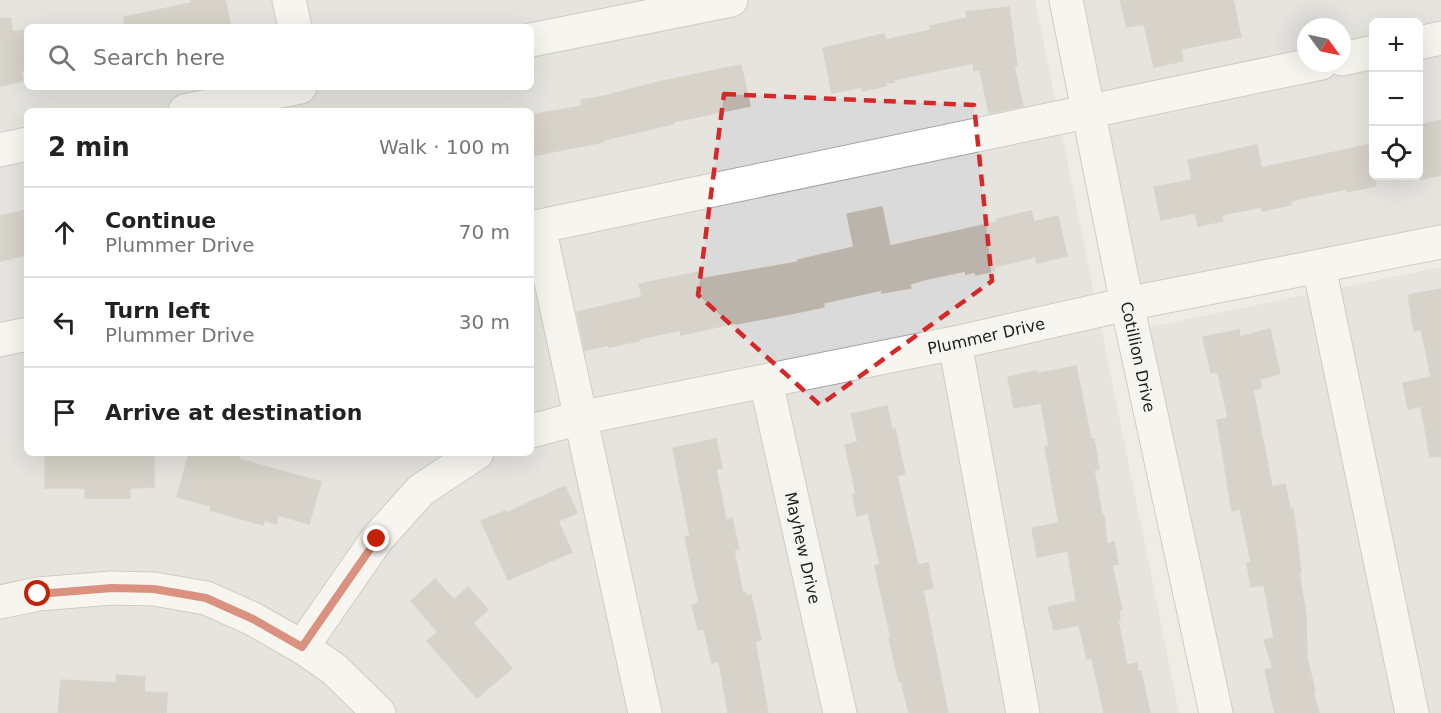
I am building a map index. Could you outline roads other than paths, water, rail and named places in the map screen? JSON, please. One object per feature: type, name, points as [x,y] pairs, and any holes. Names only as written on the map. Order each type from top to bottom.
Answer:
[{"type":"street","points":[[289,0],[294,24]]},
{"type":"street","points":[[534,39],[684,5],[731,0]]},
{"type":"street","name":"Cotillion Drive","points":[[1066,0],[1126,304],[1216,713]]},
{"type":"street","points":[[1423,42],[1441,38]]},
{"type":"street","points":[[1351,57],[1369,53]]},
{"type":"street","points":[[645,713],[580,418],[535,228],[1297,68]]},
{"type":"street","points":[[199,108],[286,90]]},
{"type":"street","points":[[0,150],[24,145]]},
{"type":"street","name":"Plummer Drive","points":[[534,430],[580,418],[955,343],[1126,304],[1441,242]]},
{"type":"street","points":[[1319,267],[1412,713]]},
{"type":"street","points":[[0,340],[24,335]]},
{"type":"street","points":[[955,343],[1023,713]]},
{"type":"street","name":"Mayhew Drive","points":[[766,382],[840,713]]},
{"type":"street","points":[[302,647],[377,539],[421,490],[472,456]]},
{"type":"street","points":[[0,602],[38,594],[112,588],[154,589],[206,598],[253,619],[302,647],[334,669],[379,713]]}]
